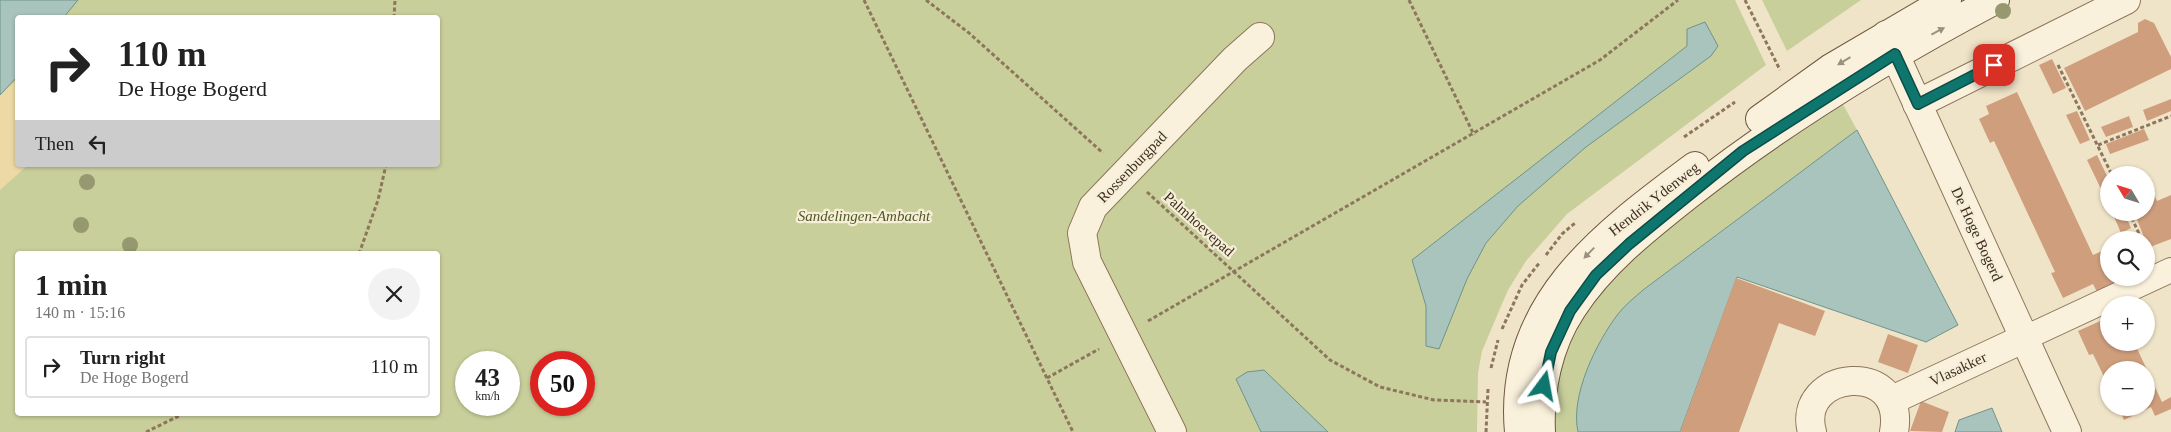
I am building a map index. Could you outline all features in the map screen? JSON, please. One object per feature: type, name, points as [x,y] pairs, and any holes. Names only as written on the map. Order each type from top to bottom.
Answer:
[{"type":"street","points":[[1890,45],[1947,0]]},
{"type":"street","points":[[1890,45],[1995,0]]},
{"type":"street","points":[[1918,104],[2126,0]]},
{"type":"street","name":"Rossenburgpad","points":[[1172,432],[1087,262],[1082,233],[1093,207],[1235,59],[1260,37]]},
{"type":"street","name":"De Hoge Bogerd","points":[[1890,45],[2067,432]]},
{"type":"street","name":"Hendrik Ydenweg","points":[[1519,432],[1517,415],[1522,373],[1531,340],[1546,308],[1569,274],[1625,219],[1832,68],[1890,45]]},
{"type":"street","name":"Hendrik Ydenweg","points":[[1541,432],[1540,402],[1551,352],[1570,311],[1596,275],[1658,219],[1743,151],[1890,45]]},
{"type":"street","points":[[2025,338],[2171,270]]},
{"type":"street","name":"Vlasakker","points":[[1892,400],[2025,338]]},
{"type":"street","points":[[1812,432],[1810,426],[1812,410],[1820,395],[1831,385],[1849,379],[1864,381],[1877,387],[1892,400],[1896,416],[1894,432]]},
{"type":"path","points":[[394,15],[395,0]]},
{"type":"path","points":[[864,0],[1073,432]]},
{"type":"path","name":"Palmhoevepad","points":[[926,0],[969,33],[1126,173],[1330,360],[1380,387],[1434,400],[1486,402],[1486,432]]},
{"type":"path","points":[[1409,0],[1474,134]]},
{"type":"path","points":[[1047,378],[1235,272],[1600,60],[1678,0]]},
{"type":"path","points":[[1746,0],[1780,71]]},
{"type":"path","points":[[2045,40],[2108,166]]},
{"type":"path","points":[[2098,145],[2171,116]]},
{"type":"path","points":[[360,251],[378,200],[386,167]]},
{"type":"path","points":[[146,432],[179,416]]},
{"type":"green space","name":"Sandelingen-Ambacht","points":[[0,0],[1735,0],[1766,65],[1567,214],[1526,261],[1508,290],[1482,351],[1478,373],[1477,432],[0,432]]},
{"type":"green space","points":[[1762,0],[1861,0],[1787,51]]},
{"type":"green space","points":[[1839,97],[1857,130],[1643,290],[1576,421],[1578,432],[1551,432],[1557,380],[1567,345],[1595,294],[1668,222]]},
{"type":"sand","points":[[15,83],[15,167],[26,167],[0,190],[0,95]]},
{"type":"water","points":[[0,0],[78,0],[66,15],[15,15],[15,79],[0,95]]},
{"type":"water","points":[[1705,22],[1718,46],[1711,56],[1586,147],[1518,206],[1486,243],[1467,279],[1439,349],[1426,346],[1426,306],[1412,260],[1687,46],[1687,29]]},
{"type":"water","points":[[1857,130],[1958,325],[1926,342],[1737,277],[1680,432],[1578,432],[1578,402],[1581,386],[1601,340],[1624,307],[1643,290]]},
{"type":"water","points":[[1264,370],[1328,432],[1261,432],[1236,379],[1247,372]]},
{"type":"water","points":[[1992,408],[2002,432],[1955,432],[1959,420]]},
{"type":"building","points":[[2145,19],[2154,23],[2171,57],[2171,69],[2085,111],[2064,68],[2138,32],[2138,23]]},
{"type":"building","points":[[2052,59],[2066,88],[2053,94],[2039,65]]},
{"type":"building","points":[[2017,92],[2093,255],[2100,252],[2100,286],[2111,286],[2097,292],[2093,284],[2063,298],[2051,273],[2055,272],[1994,141],[1990,143],[1979,119],[1989,114],[1986,106]]},
{"type":"building","points":[[2171,99],[2171,111],[2147,121],[2143,110]]},
{"type":"building","points":[[2077,111],[2090,140],[2080,144],[2066,115]]},
{"type":"building","points":[[2129,116],[2133,127],[2106,137],[2101,127]]},
{"type":"building","points":[[2144,129],[2149,140],[2110,154],[2106,144]]},
{"type":"building","points":[[2097,155],[2102,166],[2100,166],[2100,187],[2087,160]]},
{"type":"building","points":[[2171,195],[2171,239],[2155,245],[2155,231],[2142,231],[2138,221],[2155,221],[2155,197],[2157,201]]},
{"type":"building","points":[[2116,221],[2128,221],[2131,228],[2120,231]]},
{"type":"building","points":[[1736,278],[1825,311],[1815,336],[1779,323],[1739,432],[1680,432]]},
{"type":"building","points":[[2100,321],[2100,351],[2138,351],[2143,361],[2100,361],[2100,368],[2093,354],[2089,355],[2078,331]]},
{"type":"building","points":[[1888,334],[1918,345],[1908,373],[1878,362]]},
{"type":"building","points":[[2155,387],[2162,402],[2171,397],[2171,409],[2155,416]]},
{"type":"building","points":[[1921,401],[1949,412],[1942,432],[1910,431]]},
{"type":"building","points":[[2122,416],[2132,416],[2124,420]]},
{"type":"route","points":[[1544,386],[1551,352],[1570,311],[1596,275],[1658,219],[1743,151],[1895,54],[1918,104],[1994,65]]}]
